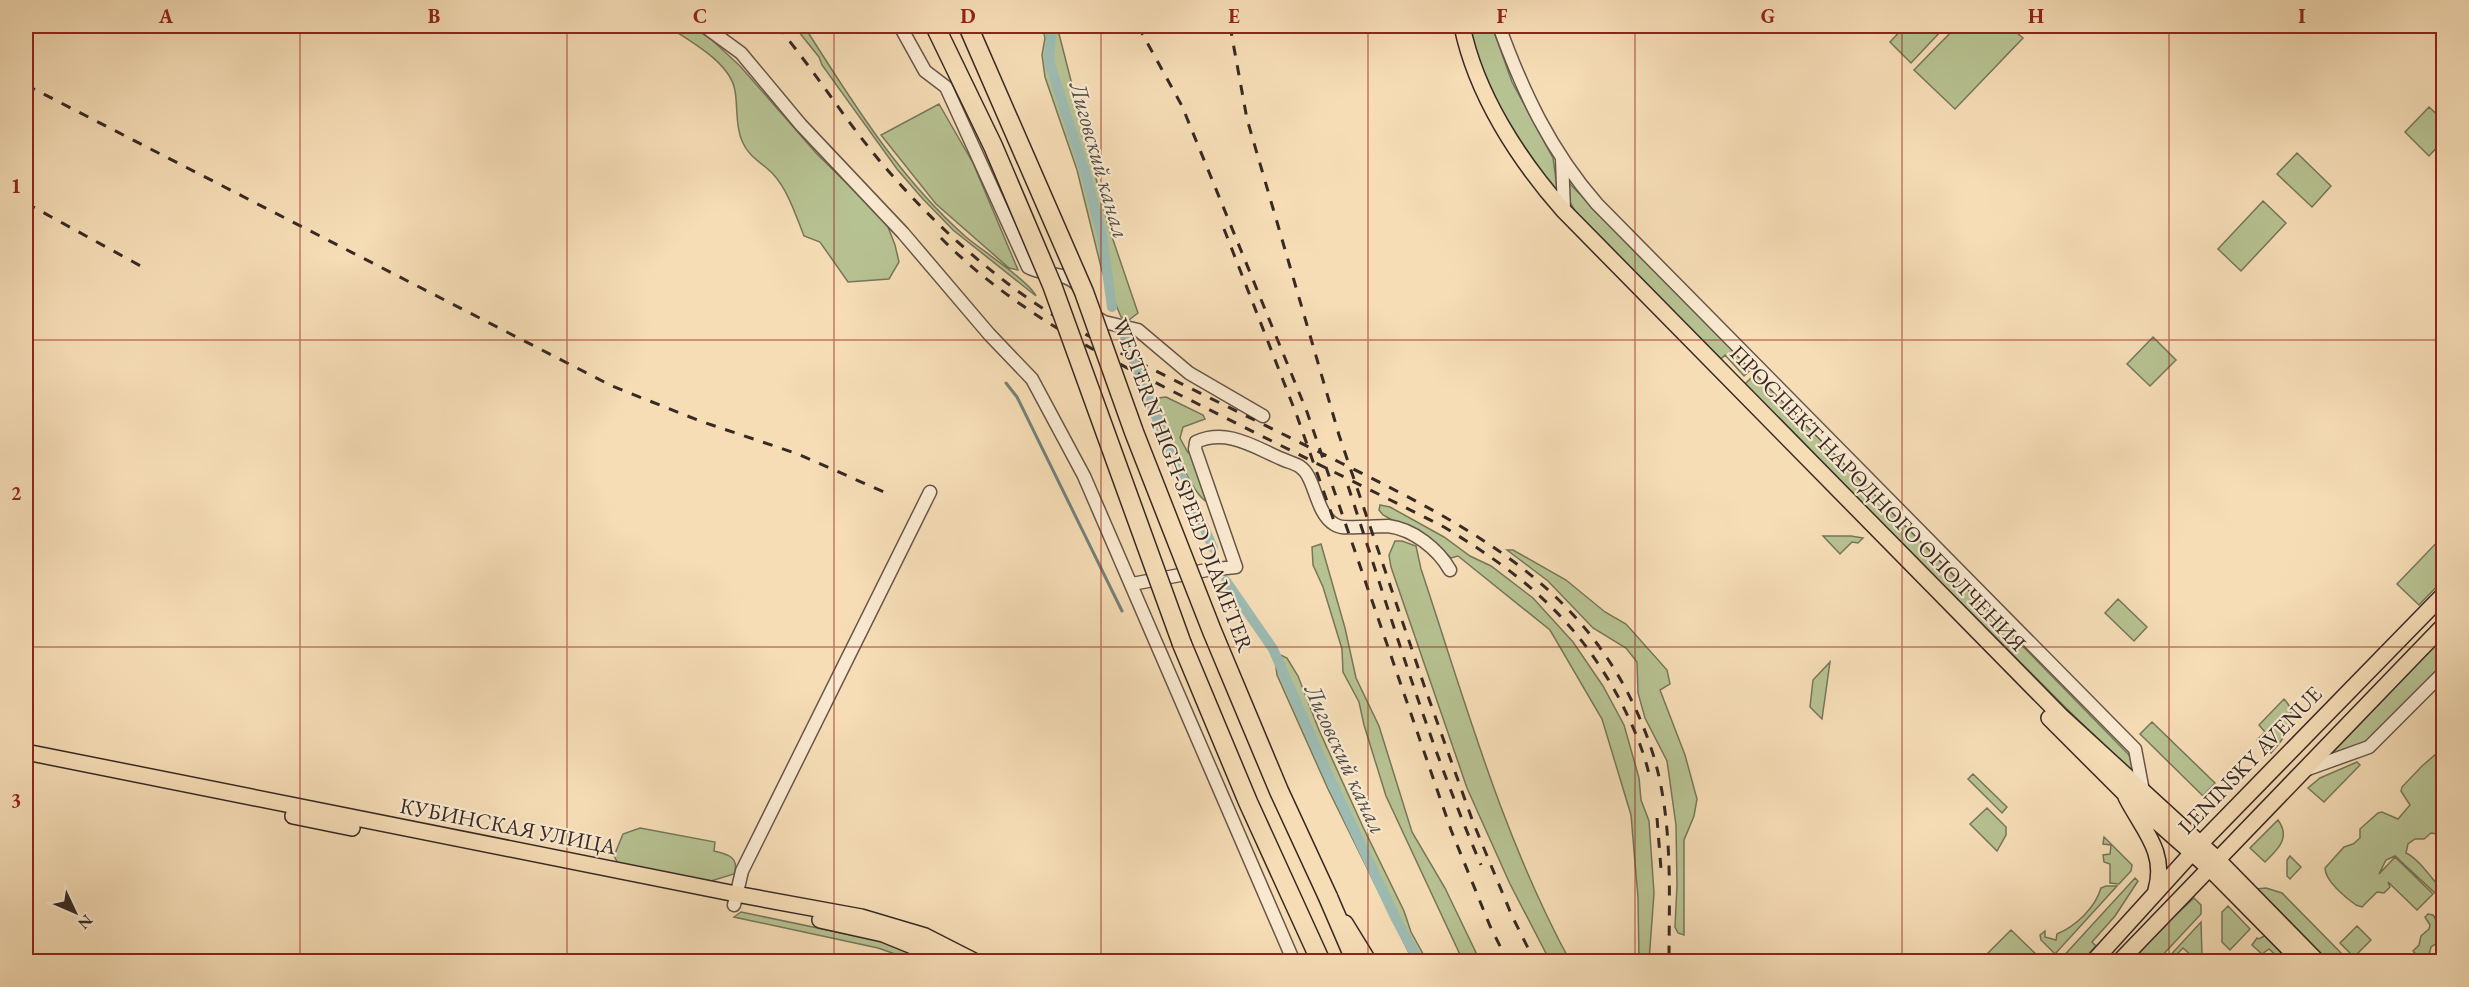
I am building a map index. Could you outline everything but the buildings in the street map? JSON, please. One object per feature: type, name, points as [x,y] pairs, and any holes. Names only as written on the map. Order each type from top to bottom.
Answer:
[{"type":"highway","points":[[935,26],[993,146],[1052,285],[1182,644],[1248,802],[1321,962]]},
{"type":"highway","name":"WESTERN HIGH-SPEED DIAMETER","points":[[968,26],[1084,292],[1134,432],[1212,631],[1279,790],[1356,962]]},
{"type":"main road","name":"ПРОСПЕКТ НАРОДНОГО ОПОЛЧЕНИЯ","points":[[1452,26],[1461,56],[1485,111],[1509,154],[1549,210],[2123,792],[2196,848]]},
{"type":"main road","name":"ПРОСПЕКТ НАРОДНОГО ОПОЛЧЕНИЯ","points":[[1462,26],[1476,69],[1491,104],[1527,163],[1564,211],[2061,716],[2143,791],[2196,848],[2318,962]]},
{"type":"main road","name":"LENINSKY AVENUE","points":[[2093,962],[2196,848],[2444,594]]},
{"type":"main road","name":"LENINSKY AVENUE","points":[[2119,962],[2444,625]]},
{"type":"main road","name":"КУБИНСКАЯ УЛИЦА","points":[[26,752],[735,900],[883,934],[952,962]]},
{"type":"main road","name":"КУБИНСКАЯ УЛИЦА","points":[[26,762],[735,900],[861,917],[904,928],[949,946],[976,962]]},
{"type":"main road","points":[[2123,792],[2157,854],[2159,877],[2155,893]]},
{"type":"main road","name":"ПРОСПЕКТ НАРОДНОГО ОПОЛЧЕНИЯ","points":[[2213,864],[2302,962]]},
{"type":"main road","points":[[1328,897],[1369,962]]},
{"type":"street","points":[[704,26],[741,53],[801,125],[903,233],[989,334],[1032,379],[1084,476],[1294,962]]},
{"type":"street","points":[[900,26],[925,71],[946,87],[1028,267],[1035,271],[1059,274],[1075,282],[1094,318],[1138,330],[1189,373],[1263,416]]},
{"type":"street","points":[[1499,26],[1519,80],[1562,159],[1597,204],[2134,749],[2143,791]]},
{"type":"street","points":[[1562,159],[1564,211]]},
{"type":"street","points":[[1132,584],[1236,567],[1195,449],[1196,442],[1218,437],[1243,441],[1300,465],[1308,475],[1328,519],[1335,525],[1342,527],[1389,526],[1405,531],[1436,551],[1450,570]]},
{"type":"street","points":[[735,900],[742,872],[930,492]]},
{"type":"street","points":[[2301,772],[2369,747],[2444,672]]},
{"type":"green space","points":[[667,26],[692,26],[712,40],[740,66],[816,153],[886,222],[899,262],[889,279],[848,282],[820,242],[804,236],[778,180],[748,152],[742,141],[738,129],[735,91],[726,71],[698,46]]},
{"type":"green space","points":[[794,26],[804,26],[878,137],[919,190],[966,237],[1015,274],[1036,296],[953,230],[922,198],[897,169],[822,65],[819,57]]},
{"type":"green space","points":[[1042,26],[1057,26],[1108,225],[1138,313],[1129,320],[1121,317],[1102,271],[1077,170],[1045,77],[1042,55],[1045,38]]},
{"type":"green space","points":[[1469,26],[1492,26],[1512,82],[1553,158],[1558,194],[1504,115],[1483,72]]},
{"type":"green space","points":[[1905,26],[1935,26],[1941,31],[1911,63],[1890,42]]},
{"type":"green space","points":[[1957,26],[2009,26],[2023,38],[1955,109],[1914,70]]},
{"type":"green space","points":[[939,104],[973,163],[1018,270],[1009,268],[936,204],[881,135]]},
{"type":"green space","points":[[2429,107],[2444,121],[2443,141],[2429,156],[2405,132]]},
{"type":"green space","points":[[2297,153],[2331,186],[2312,207],[2277,174]]},
{"type":"green space","points":[[1568,182],[1752,369],[1744,376],[1725,355],[1721,359],[1577,215],[1568,198]]},
{"type":"green space","points":[[2263,201],[2286,223],[2241,271],[2218,249]]},
{"type":"green space","points":[[2153,337],[2176,360],[2150,386],[2127,364]]},
{"type":"green space","points":[[1756,373],[2131,757],[2134,774],[1744,385]]},
{"type":"green space","points":[[1166,397],[1203,415],[1205,419],[1183,427],[1180,438],[1187,451],[1207,472],[1207,502],[1200,496],[1186,474],[1157,410],[1158,398]]},
{"type":"green space","points":[[1380,505],[1390,507],[1444,537],[1470,556],[1491,566],[1533,598],[1573,642],[1603,686],[1624,725],[1639,778],[1641,800],[1649,821],[1654,893],[1649,961],[1639,961],[1638,898],[1631,815],[1602,719],[1550,630],[1458,556],[1451,558],[1433,542],[1383,515],[1379,510]]},
{"type":"green space","points":[[1823,536],[1863,538],[1858,543],[1852,542],[1840,554]]},
{"type":"green space","points":[[2443,536],[2443,580],[2419,605],[2397,584]]},
{"type":"green space","points":[[1395,541],[1416,546],[1421,569],[1453,669],[1505,818],[1546,914],[1570,961],[1550,961],[1510,884],[1467,788],[1391,567],[1389,555]]},
{"type":"green space","points":[[1321,544],[1345,628],[1356,678],[1379,726],[1412,832],[1445,888],[1480,961],[1463,961],[1386,796],[1359,702],[1343,672],[1342,649],[1323,587],[1313,565],[1312,547]]},
{"type":"green space","points":[[1507,550],[1513,550],[1566,580],[1605,612],[1626,624],[1667,670],[1670,684],[1660,690],[1685,755],[1697,799],[1694,816],[1684,840],[1684,935],[1678,933],[1675,927],[1676,825],[1667,761],[1645,718],[1638,693],[1637,662],[1626,648],[1593,628],[1548,581]]},
{"type":"green space","points":[[2118,599],[2147,627],[2134,641],[2105,613]]},
{"type":"green space","points":[[2443,637],[2443,665],[2374,737],[2366,743],[2331,754]]},
{"type":"green space","points":[[1274,652],[1287,658],[1298,676],[1319,730],[1404,911],[1411,932],[1427,961],[1413,961],[1328,789],[1277,675]]},
{"type":"green space","points":[[1830,662],[1822,719],[1810,707],[1813,680]]},
{"type":"green space","points":[[2284,699],[2289,706],[2291,720],[2281,741],[2271,753],[2257,740],[2265,732],[2259,725]]},
{"type":"green space","points":[[2152,722],[2215,783],[2203,796],[2140,734]]},
{"type":"green space","points":[[2443,748],[2443,841],[2437,834],[2431,833],[2424,839],[2415,839],[2408,844],[2406,853],[2420,864],[2442,890],[2437,895],[2395,856],[2386,860],[2379,874],[2395,857],[2433,894],[2417,910],[2388,882],[2390,887],[2384,893],[2377,892],[2362,907],[2356,905],[2332,884],[2325,868],[2344,847],[2360,838],[2360,829],[2378,813],[2382,812],[2398,819],[2410,805],[2401,791],[2402,787]]},
{"type":"green space","points":[[2357,762],[2360,765],[2324,802],[2308,788],[2320,778]]},
{"type":"green space","points":[[1973,774],[2007,807],[2002,813],[1968,779]]},
{"type":"green space","points":[[1987,808],[2006,827],[2006,835],[1997,851],[1970,824]]},
{"type":"green space","points":[[2278,820],[2282,826],[2283,838],[2278,848],[2265,862],[2250,848]]},
{"type":"green space","points":[[640,828],[715,842],[714,851],[728,855],[734,860],[734,874],[711,881],[619,865],[614,856],[623,834]]},
{"type":"green space","points":[[2104,837],[2132,865],[2131,871],[2119,884],[2110,883],[2110,864],[2104,862],[2103,855],[2110,854],[2111,845],[2103,844]]},
{"type":"green space","points":[[2290,856],[2301,867],[2290,879],[2287,876],[2287,860]]},
{"type":"green space","points":[[2135,878],[2138,881],[2115,916],[2092,942],[2096,946],[2082,961],[2059,961]]},
{"type":"green space","points":[[2117,886],[2055,954],[2041,940],[2040,935],[2045,931],[2045,937],[2056,940],[2057,934],[2084,915],[2094,903],[2101,888]]},
{"type":"green space","points":[[2266,888],[2282,893],[2348,960],[2326,961],[2255,889]]},
{"type":"green space","points":[[2194,898],[2201,905],[2201,914],[2157,961],[2130,962],[2156,933]]},
{"type":"green space","points":[[2228,906],[2250,929],[2230,950],[2222,942],[2222,912]]},
{"type":"green space","points":[[741,912],[880,941],[931,961],[915,961],[878,948],[734,917]]},
{"type":"green space","points":[[2428,914],[2433,915],[2437,921],[2436,930],[2443,935],[2443,939],[2431,947],[2428,958],[2419,958],[2413,951],[2419,945],[2421,936],[2429,929],[2430,925],[2425,917]]},
{"type":"green space","points":[[2201,922],[2202,955],[2196,960],[2183,948],[2170,961],[2165,961]]},
{"type":"green space","points":[[2357,926],[2371,940],[2354,957],[2340,943]]},
{"type":"green space","points":[[2011,930],[2043,961],[1980,961]]},
{"type":"green space","points":[[2266,935],[2292,961],[2282,961],[2269,949],[2262,954],[2252,945],[2257,938]]},
{"type":"waterway","name":"Лиговский канал","points":[[1047,26],[1051,38],[1049,61],[1085,172],[1102,235],[1112,307]]},
{"type":"waterway","name":"Лиговский канал","points":[[1125,339],[1213,548]]},
{"type":"waterway","points":[[1006,383],[1017,397],[1122,611]]},
{"type":"waterway","name":"Лиговский канал","points":[[1226,581],[1273,649],[1325,768],[1396,919],[1419,962]]},
{"type":"railway","points":[[777,26],[861,138],[906,191],[956,241],[1029,299],[1067,323],[1146,366],[1438,513],[1484,541],[1525,571],[1563,605],[1597,644],[1626,689],[1649,742],[1663,796],[1666,823],[1669,878],[1669,962]]},
{"type":"railway","points":[[1138,26],[1182,106],[1307,412],[1451,830],[1490,926],[1508,962]]},
{"type":"railway","points":[[1230,26],[1247,119],[1339,435],[1473,822],[1512,916],[1535,962]]},
{"type":"railway","points":[[26,85],[612,386],[700,421],[798,454],[884,492]]},
{"type":"railway","points":[[26,203],[148,270]]},
{"type":"railway","points":[[1224,229],[1297,416],[1334,521]]},
{"type":"railway","points":[[941,238],[999,289],[1063,332],[1165,388],[1444,527],[1499,563],[1546,601],[1586,646],[1621,702],[1642,750],[1650,779]]},
{"type":"railway","points":[[1348,486],[1427,725],[1481,865]]},
{"type":"railway","points":[[1657,818],[1661,869]]}]
